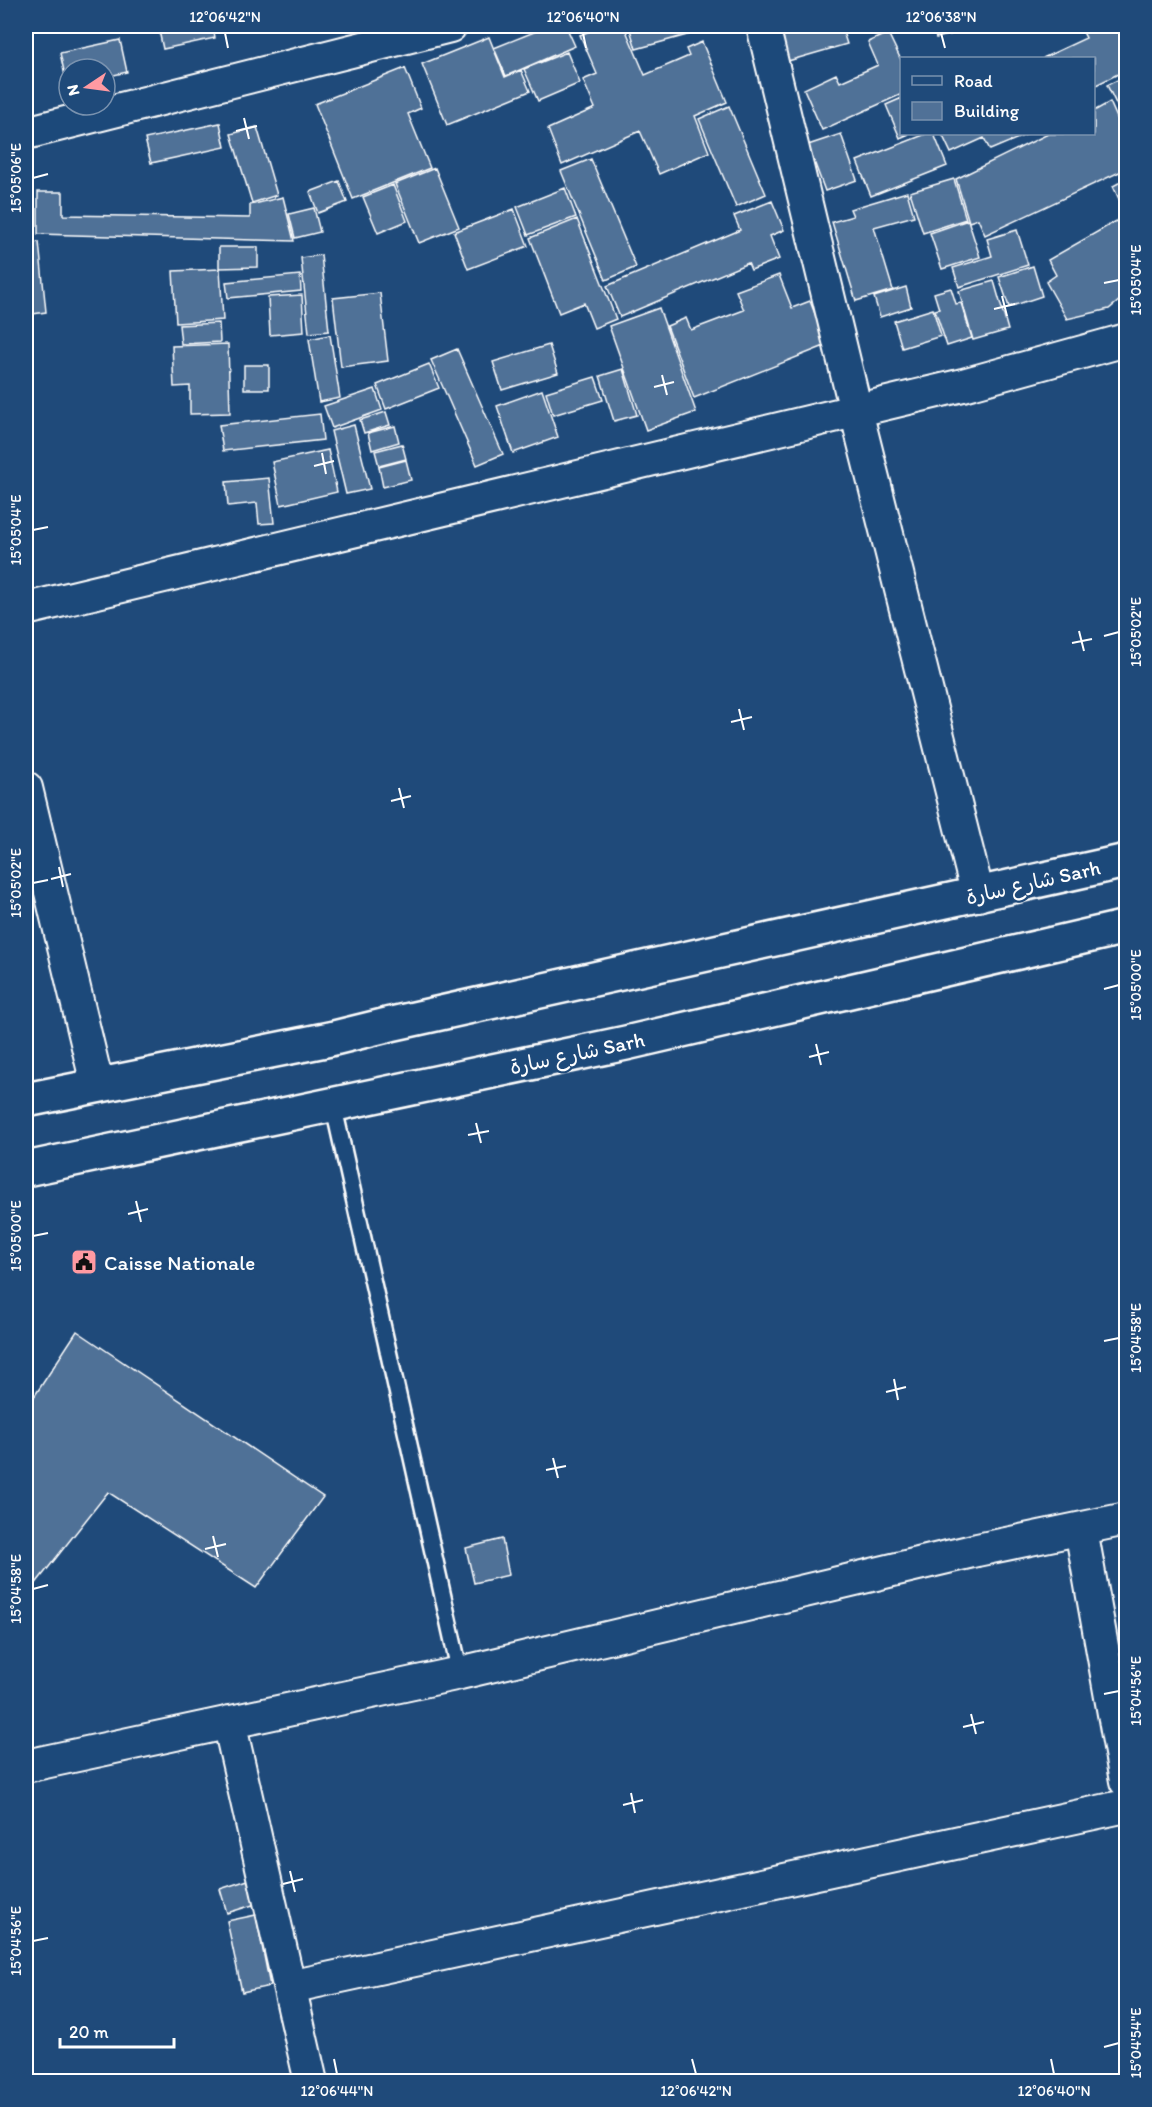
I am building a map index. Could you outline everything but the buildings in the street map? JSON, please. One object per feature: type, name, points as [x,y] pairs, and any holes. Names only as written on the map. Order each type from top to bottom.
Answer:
[{"type":"highway","name":"شارع سارة Sarh","points":[[26,1100],[330,1039],[1126,861]]},
{"type":"highway","name":"شارع سارة Sarh","points":[[26,1169],[626,1043],[1126,927]]},
{"type":"street","points":[[26,133],[450,26]]},
{"type":"street","points":[[763,26],[856,411],[978,895]]},
{"type":"street","points":[[26,609],[963,385],[1126,340]]},
{"type":"street","points":[[26,788],[97,1084]]},
{"type":"street","points":[[26,1766],[460,1673],[977,1550],[1126,1519]]},
{"type":"street","points":[[1081,1529],[1126,1781]]},
{"type":"street","points":[[229,1722],[311,2082]]},
{"type":"street","points":[[290,1987],[1126,1806]]},
{"type":"lane","points":[[333,1104],[460,1673]]},
{"type":"place","name":"Caisse Nationale","points":[[84,1262]]}]
